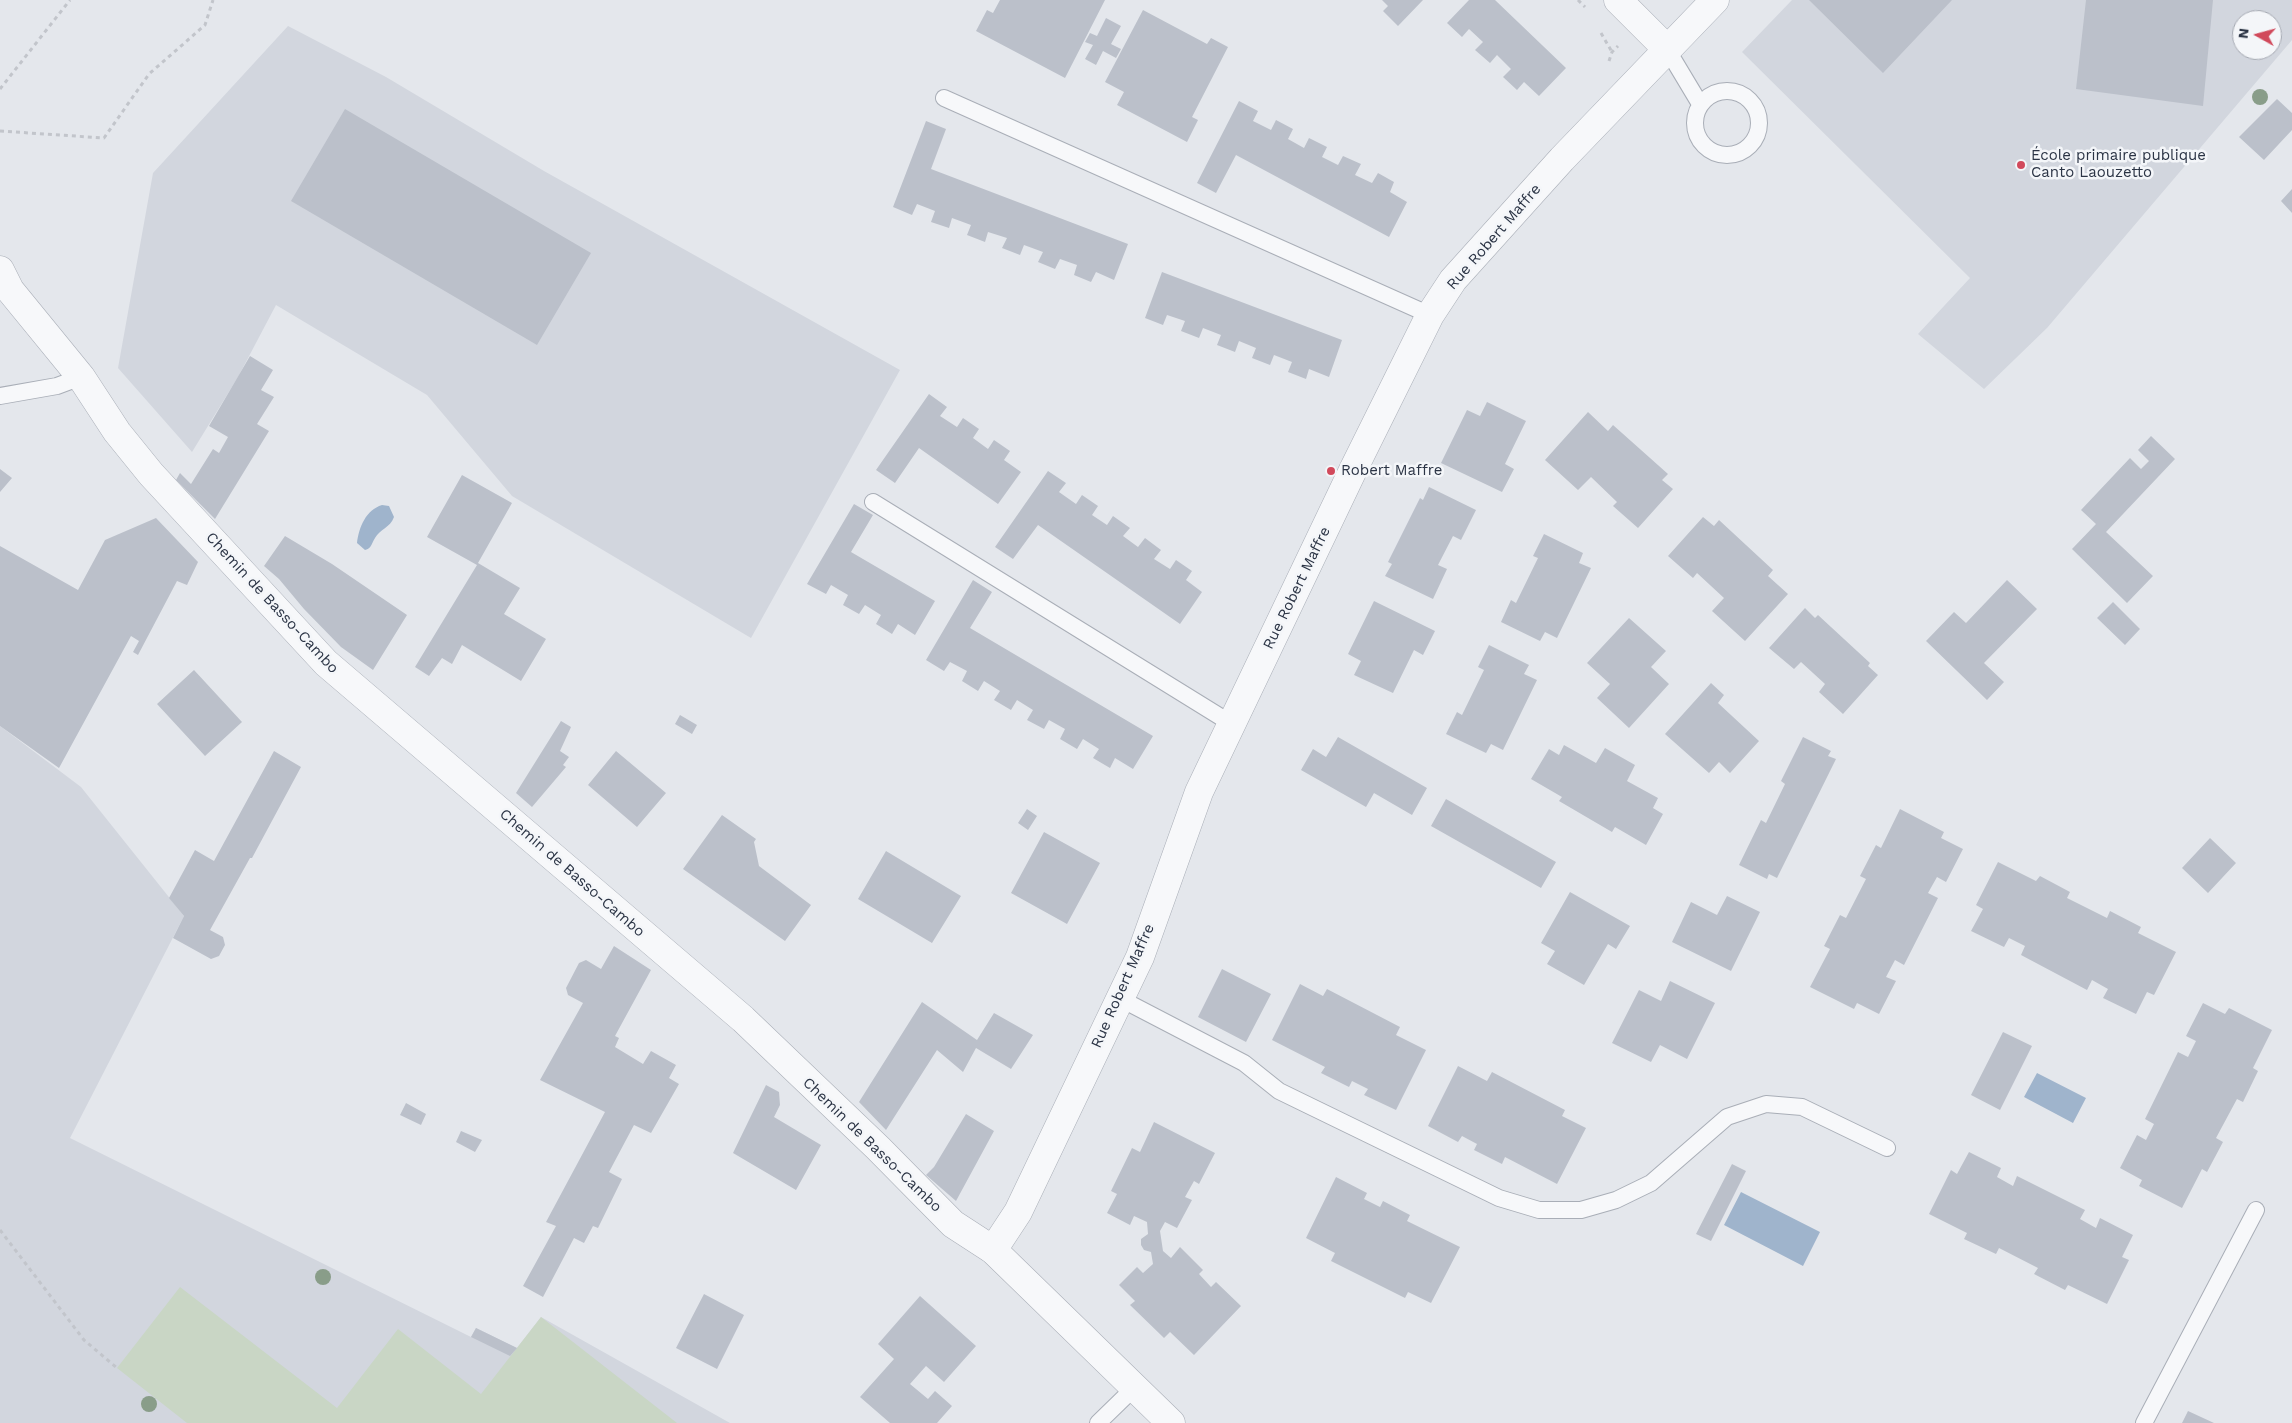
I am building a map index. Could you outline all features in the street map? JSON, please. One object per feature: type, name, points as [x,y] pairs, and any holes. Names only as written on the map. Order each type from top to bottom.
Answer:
[{"type":"street","points":[[1618,0],[1667,49]]},
{"type":"street","name":"Rue Robert Maffre","points":[[993,1250],[1018,1212],[1140,957],[1199,792],[1350,477],[1430,316],[1453,280],[1562,159],[1716,0]]},
{"type":"street","name":"Chemin de Basso-Cambo","points":[[3,281],[81,377],[117,432],[151,474],[326,663],[743,1020],[878,1148],[953,1224],[993,1250],[1171,1423]]},
{"type":"lane","points":[[1667,49],[1700,104]]},
{"type":"lane","points":[[1722,90],[1735,91],[1746,96],[1755,106],[1760,118],[1760,130],[1754,142],[1745,151],[1732,156],[1720,155],[1708,150],[1700,141],[1695,128],[1695,116],[1700,104],[1710,95],[1722,90]]},
{"type":"lane","points":[[944,98],[1430,316]]},
{"type":"lane","points":[[0,396],[57,386],[81,377]]},
{"type":"lane","points":[[873,502],[1232,724]]},
{"type":"lane","points":[[1119,998],[1244,1063],[1279,1091],[1499,1198],[1539,1210],[1581,1210],[1616,1200],[1650,1183],[1727,1117],[1766,1104],[1802,1107],[1887,1148]]},
{"type":"lane","points":[[2144,1423],[2256,1210]]},
{"type":"lane","points":[[1098,1423],[1134,1388]]},
{"type":"path","points":[[0,89],[70,0]]},
{"type":"path","points":[[0,131],[104,138],[149,74],[205,25],[213,0]]},
{"type":"path","points":[[0,1230],[84,1340],[117,1368]]},
{"type":"shaded area","name":"École primaire publique Canto Laouzetto","points":[[1792,0],[2292,0],[2292,40],[2282,52],[2282,10],[2232,10],[2232,60],[2275,60],[2047,328],[1984,389],[1918,334],[1970,278],[1742,52]]},
{"type":"shaded area","points":[[288,26],[386,77],[544,171],[900,370],[751,638],[512,496],[427,395],[276,305],[238,377],[192,452],[118,368],[153,173]]},
{"type":"shaded area","points":[[0,726],[81,787],[184,916],[70,1138],[471,1337],[476,1328],[517,1348],[541,1317],[730,1423],[0,1423]]},
{"type":"green space","points":[[180,1287],[337,1408],[398,1329],[481,1394],[541,1317],[677,1423],[187,1423],[117,1368]]},
{"type":"water","points":[[382,505],[389,506],[394,517],[390,524],[377,535],[370,547],[365,550],[357,543],[359,531],[368,515],[376,507]]},
{"type":"water","points":[[2037,1073],[2086,1098],[2073,1123],[2024,1097]]},
{"type":"water","points":[[1741,1192],[1820,1232],[1803,1266],[1724,1225]]},
{"type":"building","points":[[1000,0],[1105,0],[1065,78],[976,31],[987,10],[993,13]]},
{"type":"building","points":[[1382,0],[1423,0],[1398,26],[1383,11],[1388,6]]},
{"type":"building","points":[[1469,0],[1495,0],[1566,68],[1539,96],[1524,82],[1517,90],[1503,77],[1511,69],[1497,55],[1490,63],[1475,50],[1483,42],[1469,29],[1462,37],[1447,23]]},
{"type":"building","points":[[1809,0],[1952,0],[1883,73]]},
{"type":"building","points":[[2086,0],[2213,0],[2203,106],[2076,89]]},
{"type":"building","points":[[1143,10],[1207,44],[1211,38],[1228,47],[1192,117],[1198,120],[1187,142],[1117,105],[1124,92],[1105,82]]},
{"type":"building","points":[[1106,18],[1121,26],[1111,44],[1121,49],[1116,58],[1103,51],[1096,65],[1085,59],[1093,45],[1085,42],[1090,33],[1097,36]]},
{"type":"building","points":[[2277,99],[2292,113],[2292,130],[2264,160],[2239,137]]},
{"type":"building","points":[[1239,101],[1258,111],[1253,121],[1271,130],[1276,120],[1293,129],[1288,139],[1304,148],[1309,138],[1327,147],[1322,157],[1338,165],[1343,156],[1361,164],[1355,175],[1372,183],[1378,173],[1394,182],[1390,192],[1407,202],[1389,237],[1236,155],[1216,193],[1197,183]]},
{"type":"building","points":[[345,109],[591,253],[537,345],[291,201]]},
{"type":"building","points":[[926,121],[946,129],[931,169],[1128,244],[1114,280],[1096,272],[1091,282],[1074,275],[1077,265],[1060,259],[1055,269],[1038,262],[1043,252],[1024,245],[1020,255],[1002,248],[1007,238],[988,232],[985,242],[967,235],[971,225],[952,218],[949,228],[931,222],[935,211],[917,204],[912,215],[893,207]]},
{"type":"building","points":[[2292,189],[2292,213],[2281,201]]},
{"type":"building","points":[[1162,272],[1342,340],[1329,377],[1309,369],[1306,379],[1288,372],[1292,362],[1274,355],[1270,365],[1252,358],[1256,348],[1239,341],[1235,352],[1217,345],[1221,335],[1203,328],[1199,338],[1181,331],[1185,321],[1167,315],[1163,325],[1145,318]]},
{"type":"building","points":[[250,356],[273,370],[261,390],[274,397],[257,424],[269,431],[215,519],[176,480],[180,473],[191,484],[213,449],[219,453],[228,437],[209,426]]},
{"type":"building","points":[[929,394],[947,407],[940,416],[957,427],[963,418],[979,429],[973,438],[988,449],[994,440],[1010,451],[1004,460],[1021,472],[998,504],[919,448],[895,483],[876,470]]},
{"type":"building","points":[[1487,402],[1526,421],[1505,464],[1514,469],[1502,492],[1441,463],[1467,410],[1480,416]]},
{"type":"building","points":[[1588,412],[1608,431],[1613,425],[1668,474],[1662,480],[1673,489],[1638,528],[1613,506],[1617,502],[1591,477],[1578,490],[1545,460]]},
{"type":"building","points":[[2151,436],[2175,459],[2106,532],[2153,576],[2127,603],[2072,549],[2096,524],[2081,510],[2130,458],[2141,469],[2149,461],[2138,450]]},
{"type":"building","points":[[0,469],[12,478],[0,492]]},
{"type":"building","points":[[1048,471],[1066,483],[1059,492],[1076,504],[1082,495],[1098,506],[1092,515],[1107,525],[1113,516],[1130,528],[1123,536],[1138,547],[1145,538],[1161,550],[1154,559],[1170,569],[1176,560],[1192,571],[1186,580],[1202,592],[1180,624],[1038,525],[1013,559],[995,547]]},
{"type":"building","points":[[462,475],[512,503],[478,563],[520,588],[504,614],[546,639],[521,681],[462,645],[452,664],[442,658],[429,676],[415,667],[477,565],[427,537]]},
{"type":"building","points":[[1429,487],[1476,510],[1461,540],[1453,536],[1438,565],[1447,569],[1433,599],[1385,576],[1392,564],[1388,562],[1420,498],[1423,500]]},
{"type":"building","points":[[854,504],[873,515],[851,552],[935,601],[915,635],[898,624],[892,634],[876,624],[881,615],[865,605],[859,614],[843,605],[848,595],[831,585],[826,594],[807,584]]},
{"type":"building","points":[[1703,517],[1714,526],[1719,520],[1773,570],[1768,576],[1788,594],[1745,641],[1712,611],[1724,598],[1697,573],[1693,578],[1668,556]]},
{"type":"building","points":[[156,518],[198,562],[187,585],[177,581],[138,655],[133,652],[139,641],[131,636],[59,768],[0,726],[0,546],[78,590],[105,540]]},
{"type":"building","points":[[1544,534],[1583,553],[1579,563],[1591,568],[1557,638],[1545,632],[1540,641],[1501,622],[1511,600],[1516,603],[1538,558],[1533,556]]},
{"type":"building","points":[[285,536],[332,564],[407,615],[373,670],[341,647],[304,609],[279,579],[264,566]]},
{"type":"building","points":[[973,580],[992,592],[970,628],[1153,736],[1133,769],[1115,758],[1110,768],[1093,758],[1099,749],[1083,739],[1077,749],[1060,739],[1065,729],[1049,720],[1044,729],[1027,720],[1033,710],[1017,700],[1011,710],[994,700],[1000,691],[984,681],[978,691],[962,681],[967,671],[950,662],[944,671],[926,660]]},
{"type":"building","points":[[2007,580],[2037,609],[1984,663],[2004,682],[1987,700],[1926,641],[1954,612],[1966,623]]},
{"type":"building","points":[[1374,601],[1435,631],[1423,655],[1414,650],[1393,693],[1354,675],[1361,661],[1348,654]]},
{"type":"building","points":[[2113,602],[2140,629],[2125,645],[2097,618]]},
{"type":"building","points":[[1805,608],[1815,618],[1818,615],[1870,663],[1868,666],[1878,675],[1843,714],[1819,692],[1825,684],[1801,662],[1794,669],[1769,648]]},
{"type":"building","points":[[1629,618],[1666,651],[1651,667],[1669,684],[1629,728],[1597,698],[1610,684],[1587,663]]},
{"type":"building","points":[[1489,645],[1529,665],[1524,674],[1537,680],[1503,750],[1491,744],[1486,753],[1446,734],[1457,712],[1462,715],[1484,670],[1478,667]]},
{"type":"building","points":[[194,670],[242,722],[205,756],[157,704]]},
{"type":"building","points":[[1711,683],[1724,695],[1718,703],[1759,741],[1730,773],[1719,762],[1709,773],[1665,734]]},
{"type":"building","points":[[680,715],[697,725],[692,734],[675,724]]},
{"type":"building","points":[[561,721],[571,727],[560,751],[569,757],[563,765],[566,767],[532,807],[516,793]]},
{"type":"building","points":[[1338,737],[1427,788],[1412,815],[1374,793],[1366,807],[1301,770],[1313,749],[1326,757]]},
{"type":"building","points":[[1803,737],[1831,751],[1828,756],[1836,759],[1777,878],[1769,874],[1767,879],[1739,865],[1761,820],[1766,823],[1785,784],[1781,781]]},
{"type":"building","points":[[1564,745],[1596,763],[1605,748],[1635,765],[1627,781],[1658,798],[1653,808],[1663,814],[1646,845],[1615,827],[1612,832],[1559,801],[1562,797],[1531,779],[1549,749],[1559,755]]},
{"type":"building","points":[[274,751],[301,767],[252,858],[250,858],[210,930],[223,937],[225,945],[219,956],[211,959],[173,938],[184,916],[169,898],[195,850],[214,861]]},
{"type":"building","points":[[616,751],[666,793],[637,827],[588,785]]},
{"type":"building","points":[[1446,799],[1556,862],[1541,888],[1431,826]]},
{"type":"building","points":[[1027,809],[1037,816],[1028,830],[1018,823]]},
{"type":"building","points":[[1900,809],[1944,832],[1941,838],[1963,849],[1946,882],[1937,877],[1928,893],[1938,898],[1904,965],[1895,960],[1886,977],[1896,981],[1879,1014],[1857,1003],[1854,1009],[1810,987],[1830,949],[1824,946],[1840,915],[1846,918],[1866,879],[1860,876],[1876,845],[1881,848]]},
{"type":"building","points":[[722,815],[756,839],[754,842],[759,866],[811,905],[785,941],[683,869]]},
{"type":"building","points":[[1044,832],[1100,863],[1067,924],[1011,893]]},
{"type":"building","points":[[2210,838],[2236,863],[2208,893],[2182,868]]},
{"type":"building","points":[[886,851],[961,896],[932,943],[858,899]]},
{"type":"building","points":[[1998,862],[2036,881],[2040,876],[2070,892],[2067,898],[2107,918],[2110,911],[2141,927],[2138,933],[2176,952],[2154,995],[2147,992],[2136,1014],[2103,998],[2108,989],[2092,980],[2087,990],[2021,955],[2025,946],[2009,938],[2004,947],[1971,931],[1983,909],[1976,905]]},
{"type":"building","points":[[1570,892],[1630,926],[1616,949],[1608,944],[1584,985],[1547,964],[1555,951],[1541,943]]},
{"type":"building","points":[[1727,896],[1760,912],[1731,971],[1672,942],[1691,902],[1717,915]]},
{"type":"building","points":[[614,946],[651,970],[615,1036],[619,1038],[615,1047],[643,1064],[651,1051],[676,1065],[669,1078],[679,1084],[651,1133],[634,1125],[609,1172],[622,1179],[598,1228],[593,1226],[584,1243],[574,1238],[543,1297],[523,1286],[556,1226],[546,1222],[605,1112],[540,1080],[583,1003],[568,995],[566,988],[579,963],[586,960],[601,969]]},
{"type":"building","points":[[1222,969],[1271,994],[1246,1042],[1198,1017]]},
{"type":"building","points":[[1670,981],[1715,1003],[1687,1059],[1660,1045],[1651,1062],[1612,1043],[1639,990],[1661,1001]]},
{"type":"building","points":[[1300,984],[1323,996],[1327,989],[1400,1027],[1396,1035],[1426,1050],[1396,1110],[1364,1095],[1368,1089],[1352,1081],[1349,1087],[1321,1073],[1325,1067],[1272,1040]]},
{"type":"building","points":[[922,1002],[977,1040],[994,1013],[1033,1035],[1011,1069],[976,1048],[963,1072],[937,1050],[886,1130],[859,1102]]},
{"type":"building","points":[[2203,1003],[2225,1014],[2229,1008],[2272,1030],[2253,1068],[2258,1071],[2243,1102],[2237,1099],[2216,1138],[2223,1142],[2207,1172],[2202,1169],[2182,1208],[2139,1186],[2142,1180],[2120,1168],[2137,1135],[2146,1140],[2154,1124],[2145,1119],[2178,1052],[2188,1057],[2196,1041],[2186,1036]]},
{"type":"building","points":[[2003,1032],[2032,1046],[2000,1110],[1971,1095]]},
{"type":"building","points":[[1458,1066],[1487,1081],[1492,1072],[1565,1110],[1562,1116],[1586,1128],[1557,1184],[1505,1157],[1502,1164],[1474,1150],[1477,1144],[1462,1136],[1458,1142],[1428,1126]]},
{"type":"building","points":[[766,1085],[779,1092],[780,1105],[774,1117],[821,1145],[796,1190],[733,1153]]},
{"type":"building","points":[[406,1103],[426,1114],[421,1125],[400,1115]]},
{"type":"building","points":[[966,1114],[994,1131],[956,1201],[926,1175],[934,1167]]},
{"type":"building","points":[[1154,1122],[1215,1153],[1199,1184],[1194,1181],[1185,1197],[1192,1200],[1177,1228],[1165,1222],[1160,1231],[1163,1251],[1171,1258],[1180,1247],[1203,1270],[1199,1274],[1211,1287],[1216,1282],[1241,1306],[1194,1355],[1170,1332],[1164,1338],[1130,1305],[1135,1301],[1119,1285],[1137,1267],[1143,1273],[1153,1264],[1151,1252],[1144,1250],[1141,1245],[1141,1239],[1148,1234],[1147,1222],[1134,1216],[1130,1225],[1107,1213],[1117,1194],[1111,1191],[1132,1148],[1140,1152]]},
{"type":"building","points":[[461,1131],[482,1140],[475,1152],[456,1142]]},
{"type":"building","points":[[1969,1152],[2001,1168],[1997,1177],[2013,1186],[2017,1176],[2085,1210],[2080,1219],[2096,1228],[2100,1218],[2133,1235],[2122,1257],[2129,1260],[2107,1304],[2068,1285],[2065,1290],[2034,1274],[2038,1268],[1999,1248],[1996,1254],[1964,1239],[1967,1233],[1929,1214],[1951,1170],[1957,1174]]},
{"type":"building","points":[[1732,1164],[1746,1171],[1711,1241],[1696,1234]]},
{"type":"building","points":[[1336,1177],[1367,1193],[1364,1199],[1380,1207],[1383,1201],[1410,1215],[1407,1221],[1460,1247],[1431,1303],[1408,1292],[1405,1298],[1331,1261],[1335,1253],[1306,1238]]},
{"type":"building","points":[[704,1294],[744,1315],[717,1369],[676,1348]]},
{"type":"building","points":[[920,1296],[976,1346],[944,1382],[926,1366],[910,1384],[928,1399],[935,1391],[952,1406],[937,1423],[890,1423],[860,1397],[894,1359],[878,1344]]},
{"type":"building","points":[[476,1328],[517,1348],[510,1356],[471,1337]]},
{"type":"building","points":[[2188,1411],[2214,1423],[2182,1423]]},
{"type":"place","name":"École primaire publique Canto Laouzetto","points":[[2021,165]]},
{"type":"place","name":"Robert Maffre","points":[[1331,471]]}]
